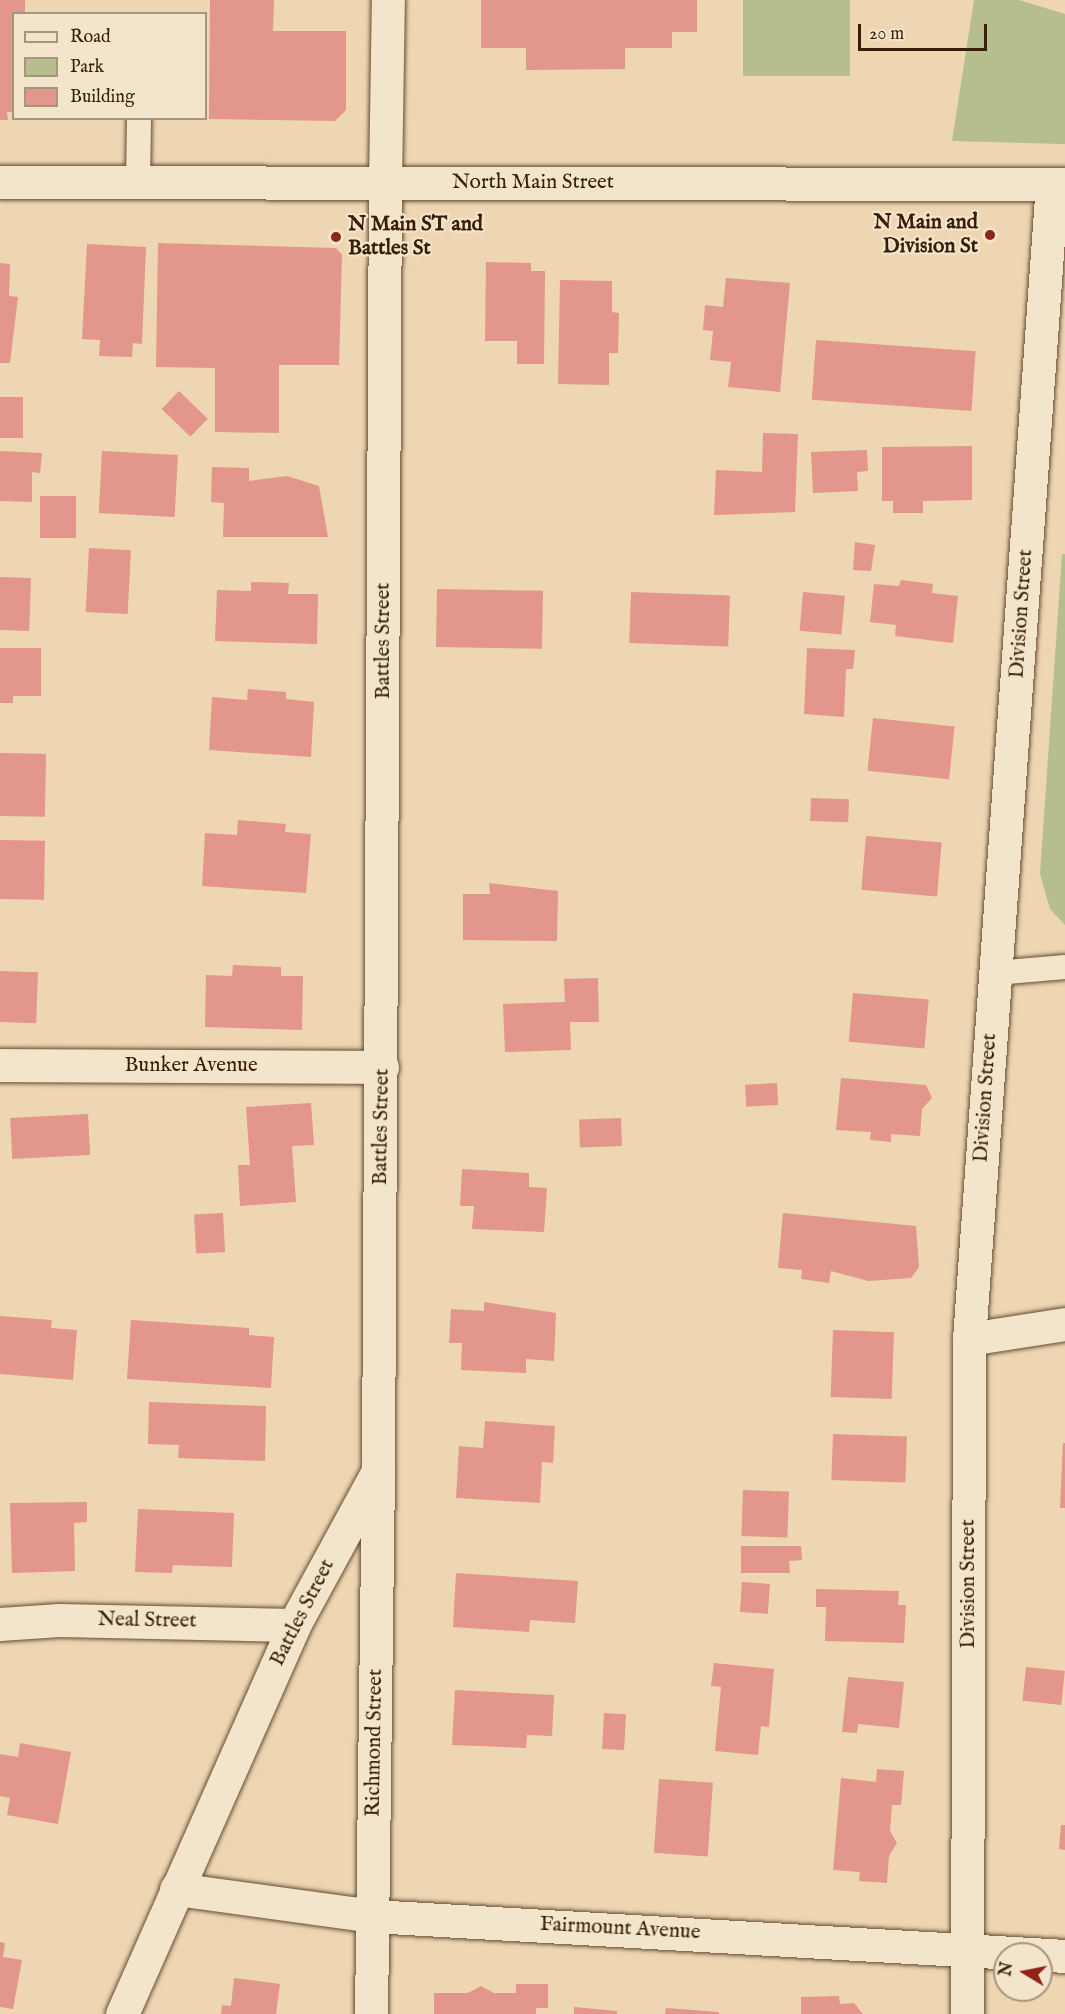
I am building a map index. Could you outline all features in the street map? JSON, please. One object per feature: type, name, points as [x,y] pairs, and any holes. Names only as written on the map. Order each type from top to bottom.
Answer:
[{"type":"street","name":"Battles Street","points":[[122,2014],[294,1625],[378,1471],[388,0]]},
{"type":"street","name":"North Main Street","points":[[0,182],[1059,184]]},
{"type":"street","name":"Division Street","points":[[967,2014],[969,1948],[969,1339],[1059,184]]},
{"type":"street","name":"Bunker Avenue","points":[[0,1065],[382,1067]]},
{"type":"street","points":[[969,1339],[1065,1324]]},
{"type":"street","name":"Richmond Street","points":[[371,2014],[378,1471]]},
{"type":"street","name":"Neal Street","points":[[0,1624],[59,1620],[294,1625]]},
{"type":"street","name":"Fairmount Avenue","points":[[176,1889],[372,1916],[969,1948],[1065,1956]]},
{"type":"lane","points":[[138,183],[139,120]]},
{"type":"lane","points":[[996,973],[1065,967]]},
{"type":"green space","points":[[743,0],[850,0],[850,76],[743,76]]},
{"type":"green space","points":[[974,0],[1019,0],[1065,14],[1065,144],[952,141]]},
{"type":"green space","points":[[1062,554],[1065,554],[1065,925],[1050,909],[1040,874]]},
{"type":"building","points":[[0,0],[25,0],[25,12],[12,12],[12,112],[7,112],[8,120],[0,120]]},
{"type":"building","points":[[210,0],[274,0],[273,31],[346,31],[346,110],[335,121],[209,119]]},
{"type":"building","points":[[481,0],[697,0],[697,32],[672,32],[672,48],[625,48],[625,69],[526,70],[526,48],[481,48]]},
{"type":"building","points":[[158,243],[336,248],[342,255],[339,365],[279,365],[279,433],[215,432],[215,368],[156,367]]},
{"type":"building","points":[[87,244],[146,247],[142,344],[133,343],[132,357],[99,356],[100,340],[82,339]]},
{"type":"building","points":[[486,262],[531,263],[531,271],[545,271],[544,364],[517,364],[517,341],[485,341]]},
{"type":"building","points":[[0,263],[10,264],[9,296],[18,297],[10,363],[0,363]]},
{"type":"building","points":[[726,278],[790,283],[780,392],[728,387],[731,362],[710,360],[713,331],[703,330],[705,305],[723,307]]},
{"type":"building","points":[[560,280],[612,281],[612,312],[619,313],[618,353],[609,353],[609,385],[558,384]]},
{"type":"building","points":[[816,340],[976,351],[971,411],[812,400]]},
{"type":"building","points":[[179,391],[208,419],[190,437],[162,409]]},
{"type":"building","points":[[0,397],[23,397],[23,438],[0,438]]},
{"type":"building","points":[[763,433],[798,434],[795,512],[714,515],[716,470],[762,472]]},
{"type":"building","points":[[972,446],[972,500],[923,501],[923,513],[893,513],[893,501],[882,501],[882,447]]},
{"type":"building","points":[[867,450],[868,471],[857,472],[858,491],[813,493],[811,452]]},
{"type":"building","points":[[0,451],[42,453],[40,473],[32,472],[32,502],[0,501]]},
{"type":"building","points":[[102,451],[178,455],[175,517],[99,513]]},
{"type":"building","points":[[212,467],[249,468],[249,481],[287,476],[319,486],[328,537],[223,537],[224,503],[211,502]]},
{"type":"building","points":[[40,496],[76,496],[76,538],[40,538]]},
{"type":"building","points":[[855,542],[875,545],[871,571],[853,570]]},
{"type":"building","points":[[89,548],[131,550],[128,614],[86,612]]},
{"type":"building","points":[[0,577],[31,578],[29,631],[0,630]]},
{"type":"building","points":[[901,580],[933,584],[932,593],[958,596],[953,643],[895,636],[896,625],[870,622],[874,584],[899,586]]},
{"type":"building","points":[[251,582],[289,583],[288,594],[318,594],[317,644],[215,641],[217,590],[251,591]]},
{"type":"building","points":[[437,589],[543,591],[542,649],[436,647]]},
{"type":"building","points":[[631,592],[730,595],[728,646],[629,643]]},
{"type":"building","points":[[803,592],[845,596],[841,635],[800,631]]},
{"type":"building","points":[[0,648],[41,648],[41,696],[13,696],[13,703],[0,703]]},
{"type":"building","points":[[807,648],[855,650],[853,669],[846,669],[844,717],[804,714]]},
{"type":"building","points":[[248,689],[286,692],[286,699],[314,702],[311,757],[209,750],[212,697],[247,700]]},
{"type":"building","points":[[873,718],[955,727],[949,779],[867,771]]},
{"type":"building","points":[[0,753],[46,754],[45,817],[0,816]]},
{"type":"building","points":[[811,798],[849,799],[848,822],[810,821]]},
{"type":"building","points":[[238,820],[286,824],[285,832],[311,834],[306,893],[202,886],[205,833],[237,835]]},
{"type":"building","points":[[866,836],[942,843],[937,896],[861,890]]},
{"type":"building","points":[[0,840],[45,841],[44,900],[0,899]]},
{"type":"building","points":[[489,883],[558,891],[557,941],[463,940],[463,894],[490,894]]},
{"type":"building","points":[[233,965],[281,967],[281,976],[303,976],[302,1030],[205,1027],[206,975],[232,976]]},
{"type":"building","points":[[0,971],[38,972],[36,1023],[0,1022]]},
{"type":"building","points":[[598,978],[599,1022],[570,1022],[571,1050],[505,1052],[503,1004],[565,1002],[564,979]]},
{"type":"building","points":[[853,993],[929,1000],[924,1048],[849,1042]]},
{"type":"building","points":[[841,1078],[926,1085],[932,1098],[922,1109],[920,1136],[891,1134],[891,1142],[870,1140],[871,1132],[836,1130]]},
{"type":"building","points":[[777,1083],[778,1105],[746,1107],[745,1085]]},
{"type":"building","points":[[311,1103],[314,1145],[292,1146],[296,1202],[240,1206],[238,1165],[250,1165],[246,1107]]},
{"type":"building","points":[[88,1114],[90,1155],[12,1159],[10,1118]]},
{"type":"building","points":[[621,1118],[622,1146],[580,1147],[579,1119]]},
{"type":"building","points":[[462,1169],[529,1173],[529,1187],[547,1188],[544,1232],[472,1229],[474,1206],[460,1206]]},
{"type":"building","points":[[223,1213],[225,1252],[196,1253],[194,1215]]},
{"type":"building","points":[[783,1213],[916,1226],[919,1267],[911,1278],[868,1281],[831,1271],[829,1283],[801,1279],[802,1270],[778,1268]]},
{"type":"building","points":[[484,1302],[556,1313],[554,1361],[526,1359],[526,1373],[461,1370],[462,1343],[449,1343],[451,1309],[484,1311]]},
{"type":"building","points":[[0,1316],[52,1320],[51,1328],[77,1330],[73,1380],[0,1374]]},
{"type":"building","points":[[131,1320],[249,1328],[249,1335],[274,1337],[271,1388],[127,1379]]},
{"type":"building","points":[[833,1330],[894,1332],[892,1399],[831,1397]]},
{"type":"building","points":[[149,1402],[266,1406],[265,1461],[178,1458],[179,1445],[148,1444]]},
{"type":"building","points":[[485,1421],[555,1426],[553,1463],[542,1462],[540,1503],[456,1498],[459,1446],[483,1448]]},
{"type":"building","points":[[833,1434],[907,1437],[905,1483],[831,1480]]},
{"type":"building","points":[[1063,1443],[1065,1443],[1065,1508],[1060,1508]]},
{"type":"building","points":[[743,1490],[789,1492],[787,1538],[741,1536]]},
{"type":"building","points":[[87,1502],[87,1522],[74,1523],[75,1571],[12,1573],[10,1503]]},
{"type":"building","points":[[138,1509],[234,1513],[232,1567],[173,1565],[172,1573],[135,1572]]},
{"type":"building","points":[[741,1546],[801,1546],[802,1560],[789,1561],[790,1573],[741,1573]]},
{"type":"building","points":[[456,1573],[578,1581],[575,1623],[530,1620],[529,1632],[453,1627]]},
{"type":"building","points":[[742,1582],[770,1584],[768,1614],[740,1612]]},
{"type":"building","points":[[816,1589],[899,1591],[898,1605],[906,1605],[904,1643],[825,1641],[826,1607],[816,1607]]},
{"type":"building","points":[[714,1663],[774,1669],[769,1727],[761,1726],[758,1755],[715,1751],[721,1687],[711,1686]]},
{"type":"building","points":[[1026,1667],[1065,1671],[1061,1705],[1022,1701]]},
{"type":"building","points":[[848,1677],[904,1682],[899,1728],[858,1724],[857,1733],[842,1732]]},
{"type":"building","points":[[455,1690],[554,1695],[552,1736],[527,1735],[526,1748],[452,1745]]},
{"type":"building","points":[[604,1713],[626,1714],[624,1750],[602,1749]]},
{"type":"building","points":[[20,1743],[71,1752],[58,1824],[7,1815],[10,1798],[0,1796],[0,1754],[18,1757]]},
{"type":"building","points":[[877,1769],[904,1771],[901,1805],[892,1805],[890,1831],[897,1843],[889,1856],[887,1883],[859,1881],[860,1872],[833,1870],[841,1778],[876,1782]]},
{"type":"building","points":[[659,1779],[713,1783],[708,1857],[654,1853]]},
{"type":"building","points":[[1061,1825],[1065,1825],[1065,1850],[1059,1849]]},
{"type":"building","points":[[0,1942],[5,1943],[3,1957],[22,1960],[13,2009],[0,2007]]},
{"type":"building","points":[[234,1978],[280,1984],[276,2014],[221,2014],[222,2005],[231,2006]]},
{"type":"building","points":[[516,1984],[548,1984],[548,2008],[536,2008],[536,2014],[434,2014],[434,1993],[468,1993],[481,1986],[494,1993],[516,1993]]},
{"type":"building","points":[[839,1996],[840,2004],[854,2003],[863,2014],[801,2014],[801,1997]]},
{"type":"building","points":[[574,2007],[617,2011],[617,2014],[574,2014]]},
{"type":"building","points":[[666,2008],[719,2012],[719,2014],[665,2014]]},
{"type":"place","name":"N Main and Division St","points":[[990,235]]},
{"type":"place","name":"N Main ST and Battles St","points":[[336,237]]}]
